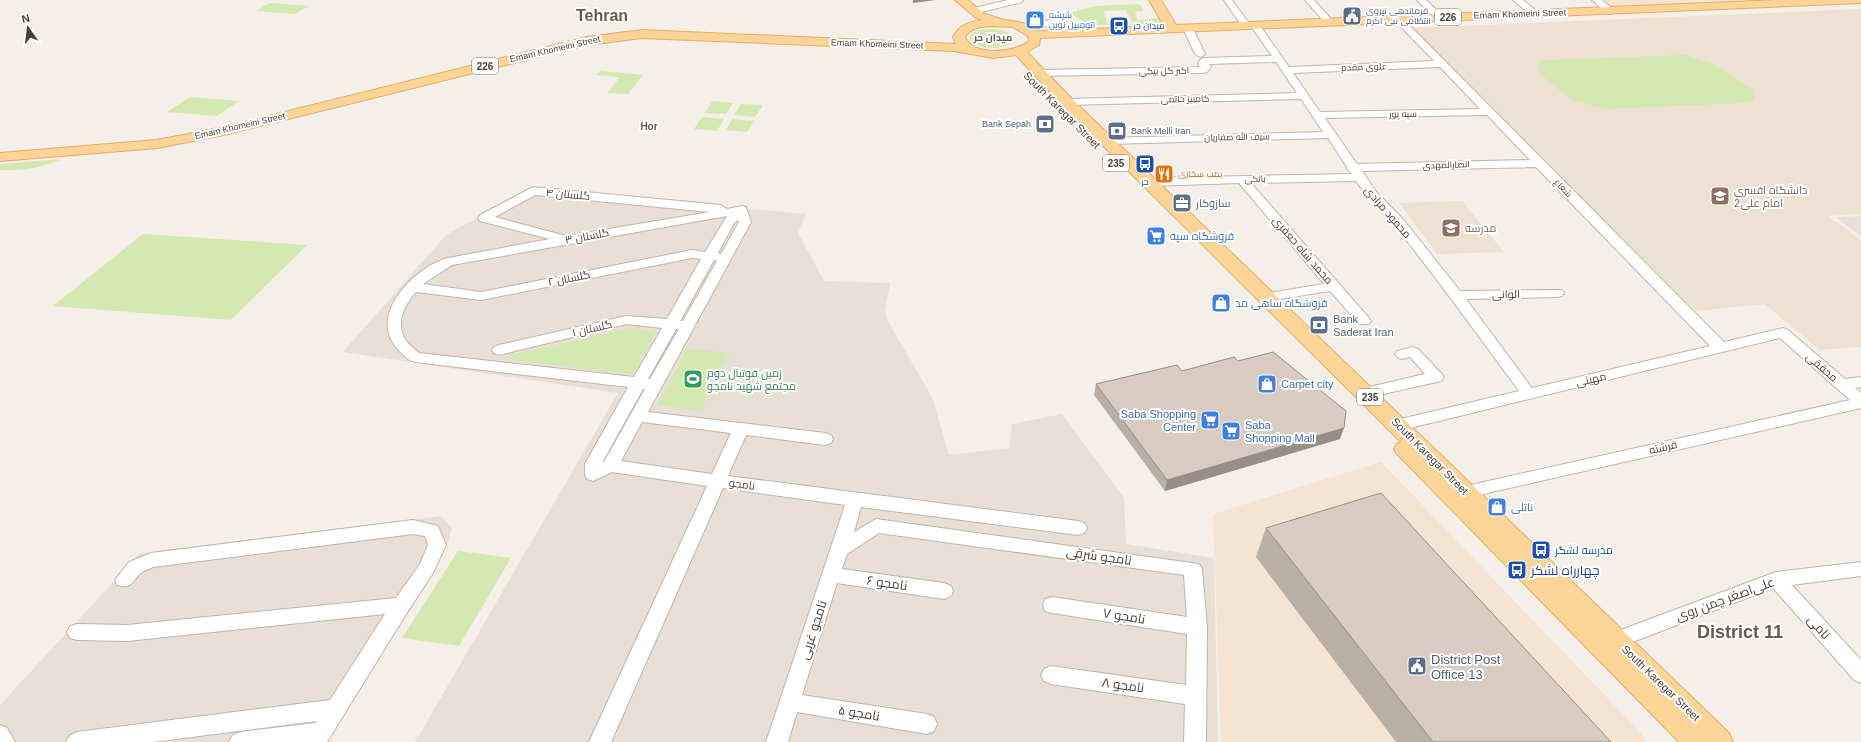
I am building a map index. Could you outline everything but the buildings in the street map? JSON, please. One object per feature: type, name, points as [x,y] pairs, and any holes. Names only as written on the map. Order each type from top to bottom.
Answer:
[{"type":"main road","points":[[948,0],[970,22],[959,39],[962,45],[976,51]]},
{"type":"main road","points":[[961,0],[973,12],[997,22]]},
{"type":"main road","points":[[1155,0],[1172,29]]},
{"type":"main road","name":"Emam Khomeini Street","points":[[0,148],[157,144],[224,131],[582,33],[630,27],[930,40],[997,22],[1013,24],[1030,31],[1172,29],[1861,0]]},
{"type":"main road","points":[[1012,53],[1034,44],[1036,40],[1030,31]]},
{"type":"main road","name":"Emam Khomeini Street","points":[[447,71],[586,40],[642,34],[954,47],[993,54],[1012,53]]},
{"type":"main road","name":"South Karegar Street","points":[[1012,53],[1039,73],[1102,142],[1150,182],[1720,742]]},
{"type":"main road","name":"South Karegar Street","points":[[1012,53],[1697,742]]},
{"type":"main road","name":"Emam Khomeini Street","points":[[0,157],[115,144]]},
{"type":"street","points":[[973,12],[1019,0]]},
{"type":"street","name":"محمود مرادی","points":[[1228,0],[1278,59],[1373,196],[1398,221],[1456,295],[1529,394]]},
{"type":"street","points":[[1309,0],[1329,22]]},
{"type":"street","points":[[1421,0],[1440,18]]},
{"type":"street","points":[[1517,0],[1535,14]]},
{"type":"street","points":[[1596,0],[1610,11]]},
{"type":"street","points":[[1030,31],[1039,24],[1059,23],[1061,21],[1060,15]]},
{"type":"street","name":"شعاع","points":[[1406,27],[1721,348]]},
{"type":"street","points":[[1188,28],[1200,54]]},
{"type":"street","name":"اکبر گل بیگی","points":[[1039,73],[1203,70],[1206,68],[1203,62],[1204,61],[1278,59]]},
{"type":"street","name":"علوی مقدم","points":[[1285,70],[1442,64]]},
{"type":"street","name":"کامبیز حاتمی","points":[[1067,102],[1303,96]]},
{"type":"street","name":"سپه پور","points":[[1316,115],[1490,112]]},
{"type":"street","name":"سیف الله صفاریان","points":[[1102,142],[1330,135]]},
{"type":"street","name":"انصارالمهدی","points":[[1356,172],[1539,163]]},
{"type":"street","name":"بانکی","points":[[1150,182],[1242,180],[1356,172]]},
{"type":"street","name":"محمد شاه جعفری","points":[[1242,180],[1364,321]]},
{"type":"street","name":"گلستان ۴","points":[[566,240],[484,218],[533,191],[742,210]]},
{"type":"street","points":[[742,210],[745,222],[610,466],[593,475],[593,464],[709,256],[729,221],[742,210]]},
{"type":"street","name":"گلستان ۳","points":[[412,288],[434,268],[448,262],[742,210]]},
{"type":"street","name":"گلستان ۲","points":[[412,288],[481,296],[692,254],[725,257]]},
{"type":"street","points":[[1267,297],[1334,286]]},
{"type":"street","points":[[412,288],[397,310],[394,322],[395,334],[401,344],[415,357],[655,385]]},
{"type":"street","name":"الوانی","points":[[1456,295],[1557,293]]},
{"type":"street","name":"گلستان ۱","points":[[499,350],[626,320],[688,326]]},
{"type":"street","name":"مهینی","points":[[1398,425],[1783,333]]},
{"type":"street","name":"محققی","points":[[1783,333],[1861,402]]},
{"type":"street","points":[[1366,393],[1436,378],[1413,352],[1402,354]]},
{"type":"street","points":[[1841,384],[1861,382]]},
{"type":"street","name":"فرشته","points":[[1466,492],[1861,402]]},
{"type":"street","points":[[637,416],[825,439]]},
{"type":"street","points":[[600,742],[741,429]]},
{"type":"street","name":"نامجو","points":[[610,466],[718,481],[852,509],[1078,528]]},
{"type":"street","name":"نامجو غربی","points":[[777,742],[852,509]]},
{"type":"street","name":"نامجو شرقی","points":[[839,550],[876,526],[1193,569],[1197,627],[1195,742]]},
{"type":"street","points":[[124,580],[135,567],[151,560],[380,530],[413,527],[432,531],[437,545],[427,568],[401,605],[318,737],[240,742]]},
{"type":"street","name":"علی‌اصغر چمن روی","points":[[1617,640],[1776,579],[1861,569]]},
{"type":"street","name":"نامجو ۶","points":[[831,575],[944,591]]},
{"type":"street","name":"نامی","points":[[1776,579],[1861,674]]},
{"type":"street","points":[[77,632],[127,633],[401,605]]},
{"type":"street","name":"نامجو ۷","points":[[1052,605],[1197,627]]},
{"type":"street","name":"نامجو ۸","points":[[1050,675],[1196,696]]},
{"type":"street","name":"نامجو ۵","points":[[790,702],[927,724]]},
{"type":"street","points":[[77,742],[336,709]]},
{"type":"street","points":[[0,735],[4,742]]},
{"type":"shaded area","points":[[1596,0],[1751,0],[1605,7]]},
{"type":"shaded area","name":"دانشگاه افسری امام علی2","points":[[1861,9],[1861,214],[1828,216],[1861,240],[1861,347],[1819,350],[1765,304],[1696,311],[1560,179],[1413,28]]},
{"type":"shaded area","points":[[531,189],[806,214],[798,233],[824,281],[890,283],[885,311],[888,321],[933,399],[949,455],[1009,448],[1012,424],[1062,414],[1124,498],[1126,544],[1214,558],[1218,742],[415,742],[618,393],[343,352],[446,235]]},
{"type":"shaded area","name":"مدرسه","points":[[1462,201],[1504,252],[1437,254],[1399,203]]},
{"type":"shaded area","points":[[1861,216],[1861,236],[1835,217]]},
{"type":"shaded area","points":[[1381,462],[1640,732],[1646,742],[1221,742],[1213,514]]},
{"type":"shaded area","points":[[441,516],[452,528],[447,545],[316,742],[0,742],[0,705],[140,553]]},
{"type":"green space","points":[[270,3],[309,6],[295,14],[256,11]]},
{"type":"green space","points":[[1139,4],[1144,11],[1135,12],[1138,20],[1161,18],[1164,23],[1133,24],[1126,10],[1103,11],[1109,25],[1087,25],[1070,13],[1095,6]]},
{"type":"green space","points":[[981,29],[1008,32],[1014,40],[1010,44],[998,48],[991,48],[977,45],[969,38],[975,31]]},
{"type":"green space","points":[[1686,55],[1711,63],[1752,89],[1755,100],[1746,103],[1605,109],[1573,100],[1551,84],[1538,71],[1541,60]]},
{"type":"green space","points":[[600,71],[643,75],[628,94],[607,93],[620,77],[596,75]]},
{"type":"green space","points":[[190,97],[239,101],[217,116],[167,112]]},
{"type":"green space","points":[[712,101],[733,103],[726,114],[705,113]]},
{"type":"green space","points":[[741,104],[763,105],[755,117],[734,115]]},
{"type":"green space","points":[[702,117],[724,119],[717,131],[694,129]]},
{"type":"green space","points":[[732,119],[754,121],[747,132],[726,130]]},
{"type":"green space","points":[[62,159],[32,168],[0,170],[0,164]]},
{"type":"green space","points":[[143,234],[307,245],[231,320],[53,306]]},
{"type":"green space","points":[[629,328],[657,331],[632,375],[499,358]]},
{"type":"green space","name":"زمین فوتبال دوم مجتمع شهید نامجو","points":[[687,349],[729,353],[701,411],[657,405]]},
{"type":"green space","points":[[458,551],[511,558],[459,646],[402,638]]},
{"type":"place","name":"فرماندهی نیروی انتظامی نبی اکرم","points":[[1352,16]]},
{"type":"place","name":"شیشه اتومبیل نوین","points":[[1035,20]]},
{"type":"place","name":"میدان حر","points":[[1119,26]]},
{"type":"place","name":"Bank Sepah","points":[[1045,124]]},
{"type":"place","name":"Bank Melli Iran","points":[[1117,131]]},
{"type":"place","name":"حر","points":[[1145,164]]},
{"type":"place","name":"بمب سخاری","points":[[1164,174]]},
{"type":"place","name":"دانشگاه افسری امام علی2","points":[[1720,196]]},
{"type":"place","name":"سازوکار","points":[[1182,203]]},
{"type":"place","name":"مدرسه","points":[[1451,228]]},
{"type":"place","name":"فروشگاه سپه","points":[[1156,236]]},
{"type":"place","name":"فروشگاه ساهی مد","points":[[1221,303]]},
{"type":"place","name":"Bank Saderat Iran","points":[[1319,325]]},
{"type":"place","name":"زمین فوتبال دوم مجتمع شهید نامجو","points":[[693,379]]},
{"type":"place","name":"Carpet city","points":[[1267,384]]},
{"type":"place","name":"Saba Shopping Center","points":[[1210,420]]},
{"type":"place","name":"Saba Shopping Mall","points":[[1231,431]]},
{"type":"place","name":"ناتلی","points":[[1497,507]]},
{"type":"place","name":"مدرسه لشگر","points":[[1541,550]]},
{"type":"place","name":"چهارراه لشکر","points":[[1517,570]]},
{"type":"place","name":"District Post Office 13","points":[[1417,666]]},
{"type":"district","name":"Tehran","points":[[602,15]]},
{"type":"district","name":"میدان حر","points":[[993,37]]},
{"type":"district","name":"Hor","points":[[649,126]]},
{"type":"district","name":"District 11","points":[[1740,632]]}]
